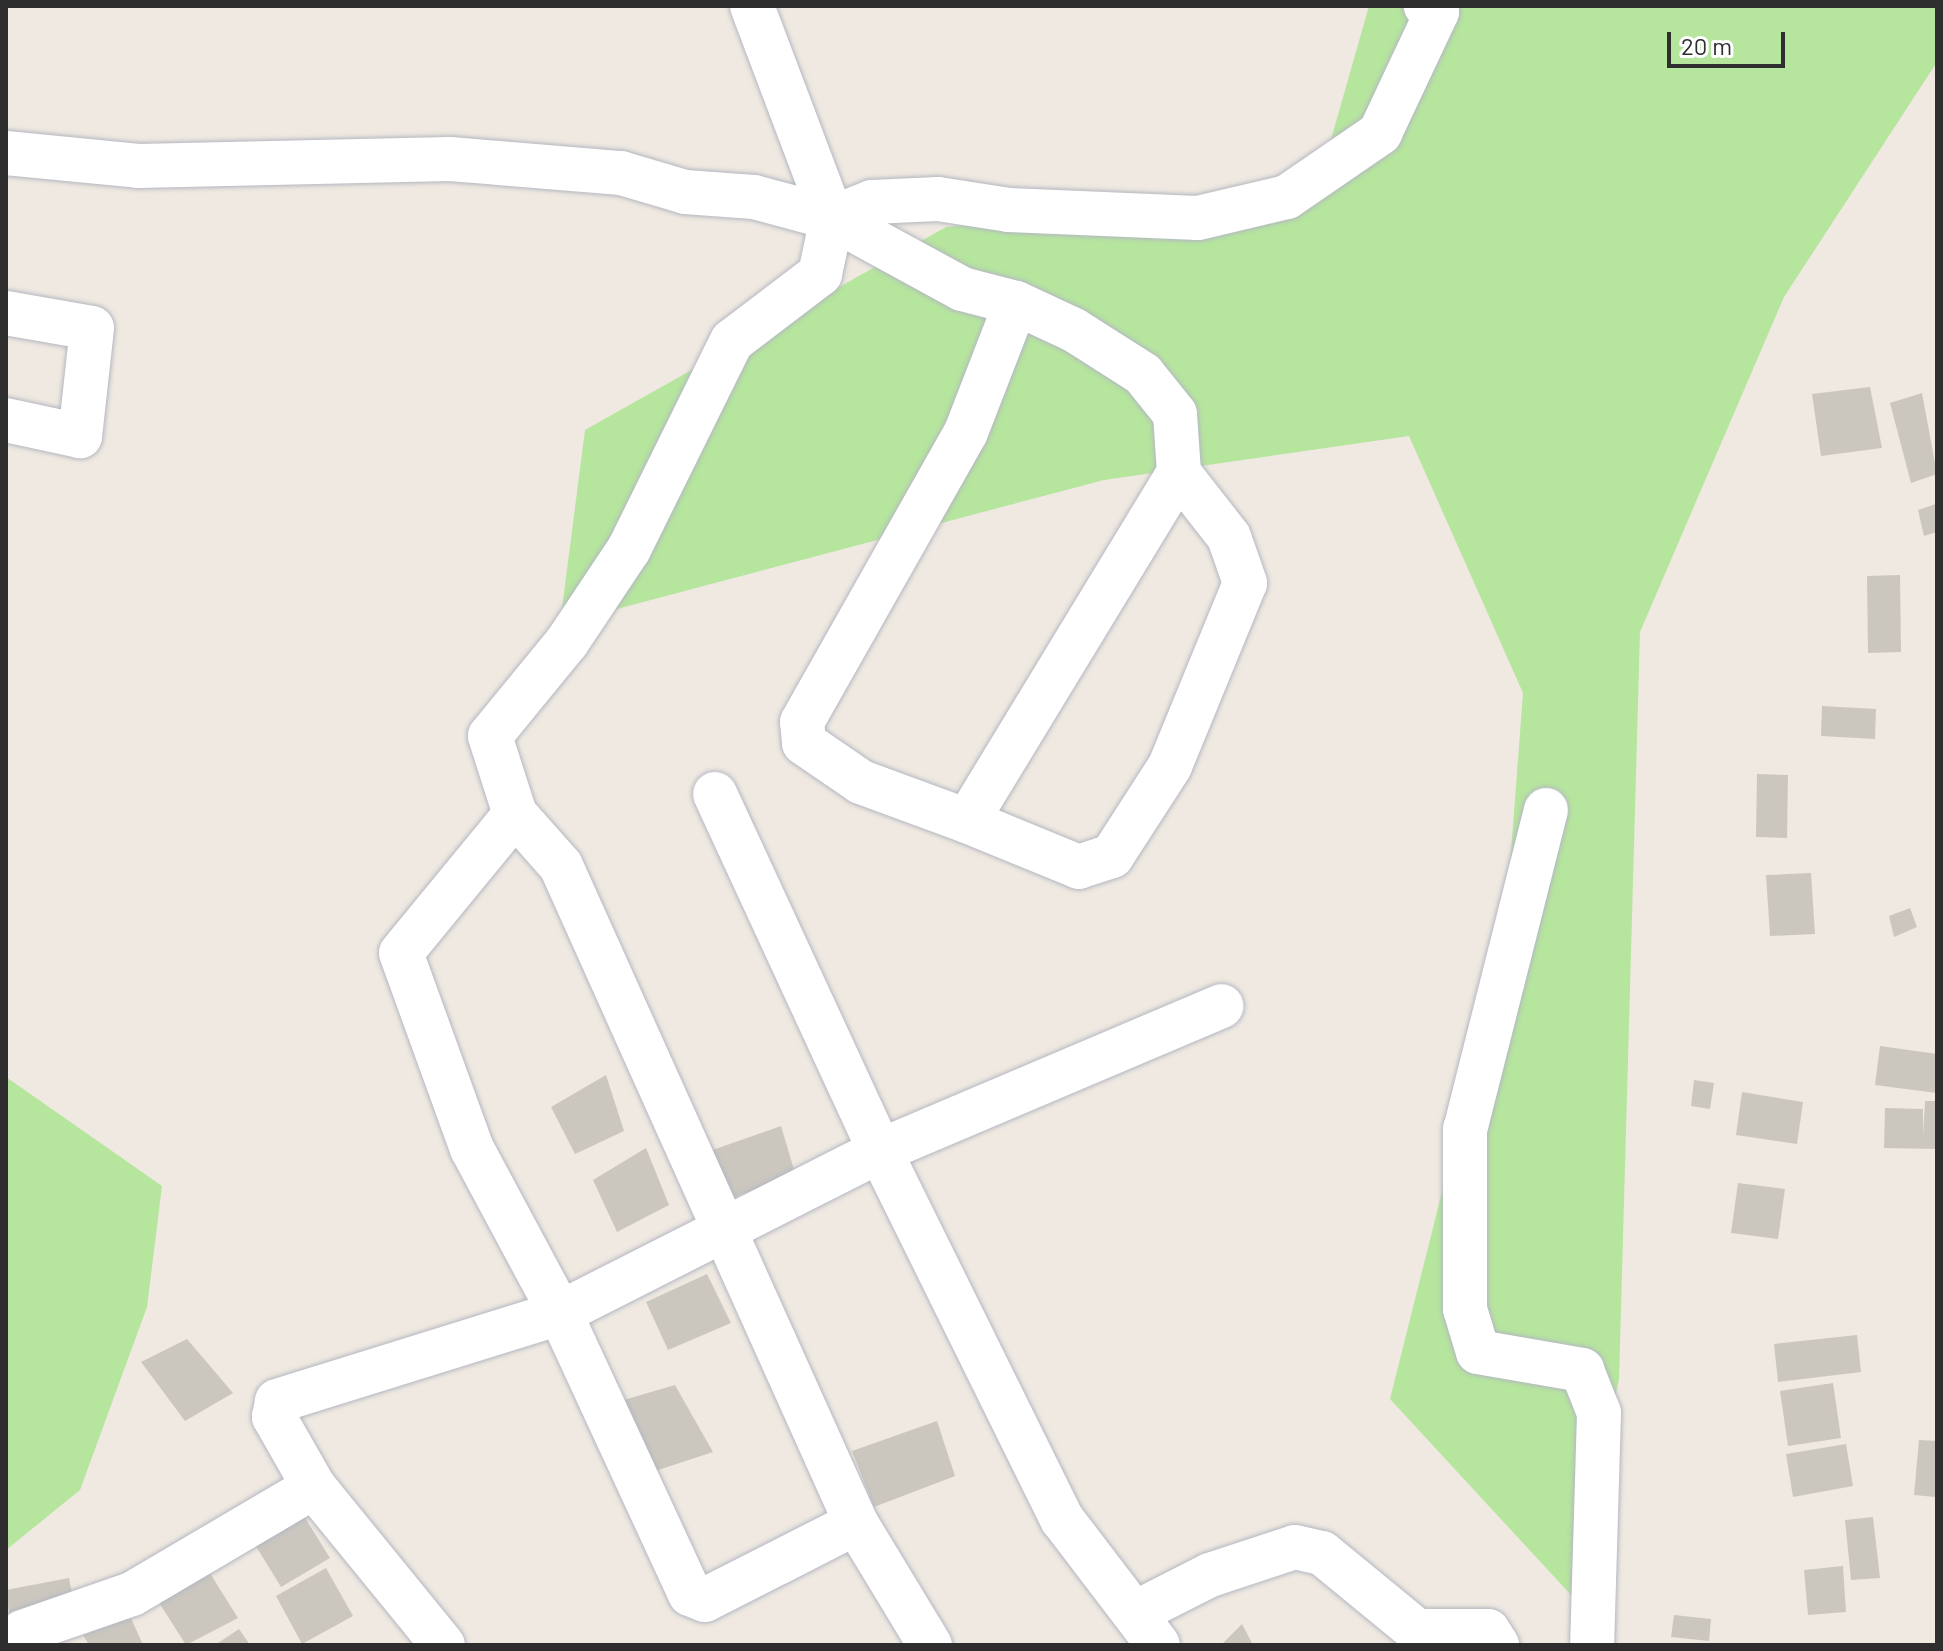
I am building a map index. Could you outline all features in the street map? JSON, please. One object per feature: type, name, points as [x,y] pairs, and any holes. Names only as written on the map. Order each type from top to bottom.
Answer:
[{"type":"street","points":[[752,6],[832,218],[820,274],[732,341],[629,549],[567,642],[490,736],[515,814],[561,866],[856,1523],[930,1645]]},
{"type":"street","points":[[832,218],[872,202],[938,199],[1009,210],[1198,218],[1287,197],[1380,133],[1433,8]]},
{"type":"street","points":[[6,153],[138,166],[450,159],[621,173],[832,218],[962,289],[1016,303],[1143,374],[1175,414],[1179,473],[1229,537],[1245,583],[1170,766],[1112,856],[1079,867],[861,782],[804,743],[802,722],[966,432],[1016,303]]},
{"type":"street","points":[[6,313],[92,328],[80,436],[6,420]]},
{"type":"street","points":[[967,821],[1179,473]]},
{"type":"street","points":[[715,794],[880,1151],[1062,1519],[1148,1628],[1210,1575],[1295,1547],[1322,1553],[1415,1638],[1488,1631],[1497,1645]]},
{"type":"street","points":[[1546,810],[1465,1129],[1465,1309],[1478,1352],[1582,1370],[1599,1413],[1592,1645]]},
{"type":"street","points":[[515,814],[401,953],[472,1149],[560,1313],[690,1594],[705,1600],[856,1523]]},
{"type":"street","points":[[443,1645],[314,1487],[274,1417],[277,1401],[560,1313],[722,1228],[880,1151],[1221,1006]]},
{"type":"street","points":[[22,1632],[132,1594],[314,1487]]},
{"type":"green space","points":[[1369,6],[1937,6],[1937,62],[1784,297],[1640,632],[1619,1380],[1571,1595],[1390,1399],[1504,945],[1523,693],[1409,436],[1104,480],[560,624],[585,430],[946,227],[1316,192]]},
{"type":"green space","points":[[6,1077],[162,1186],[147,1307],[80,1490],[6,1550]]},
{"type":"building","points":[[1870,387],[1882,448],[1821,456],[1812,394]]},
{"type":"building","points":[[1922,393],[1937,474],[1911,483],[1890,403]]},
{"type":"building","points":[[1936,504],[1937,532],[1924,536],[1918,510]]},
{"type":"building","points":[[1900,575],[1901,652],[1868,653],[1867,576]]},
{"type":"building","points":[[1822,706],[1876,709],[1875,739],[1821,736]]},
{"type":"building","points":[[1757,774],[1788,775],[1787,838],[1756,837]]},
{"type":"building","points":[[1811,873],[1815,934],[1770,936],[1766,875]]},
{"type":"building","points":[[1910,908],[1917,927],[1894,937],[1889,916]]},
{"type":"building","points":[[1880,1046],[1937,1054],[1937,1093],[1875,1085]]},
{"type":"building","points":[[606,1075],[624,1131],[575,1154],[551,1107]]},
{"type":"building","points":[[1694,1080],[1714,1083],[1710,1109],[1691,1106]]},
{"type":"building","points":[[1742,1092],[1803,1102],[1797,1144],[1736,1135]]},
{"type":"building","points":[[1925,1101],[1937,1101],[1937,1149],[1884,1148],[1885,1108],[1923,1109],[1923,1136]]},
{"type":"building","points":[[781,1126],[795,1173],[728,1200],[707,1152]]},
{"type":"building","points":[[646,1148],[669,1205],[617,1232],[593,1180]]},
{"type":"building","points":[[1738,1183],[1785,1189],[1778,1239],[1731,1233]]},
{"type":"building","points":[[707,1274],[731,1323],[668,1350],[646,1302]]},
{"type":"building","points":[[1857,1335],[1861,1372],[1778,1382],[1774,1344]]},
{"type":"building","points":[[187,1339],[233,1393],[185,1421],[141,1362]]},
{"type":"building","points":[[1833,1383],[1841,1438],[1788,1446],[1780,1391]]},
{"type":"building","points":[[675,1385],[713,1452],[646,1474],[610,1404]]},
{"type":"building","points":[[937,1421],[955,1476],[874,1507],[852,1451]]},
{"type":"building","points":[[1919,1440],[1937,1441],[1935,1497],[1914,1495]]},
{"type":"building","points":[[1846,1444],[1853,1486],[1793,1497],[1786,1454]]},
{"type":"building","points":[[302,1513],[330,1558],[281,1587],[254,1543]]},
{"type":"building","points":[[1873,1517],[1880,1578],[1851,1580],[1845,1520]]},
{"type":"building","points":[[1843,1566],[1846,1612],[1808,1615],[1804,1570]]},
{"type":"building","points":[[326,1568],[353,1616],[302,1644],[276,1596]]},
{"type":"building","points":[[208,1570],[238,1618],[186,1645],[158,1601]]},
{"type":"building","points":[[69,1578],[75,1610],[10,1621],[6,1590]]},
{"type":"building","points":[[1674,1615],[1711,1619],[1709,1641],[1671,1637]]},
{"type":"building","points":[[131,1618],[143,1645],[89,1645],[83,1635]]},
{"type":"building","points":[[1242,1624],[1253,1645],[1221,1645]]},
{"type":"building","points":[[239,1629],[250,1645],[215,1645]]}]
